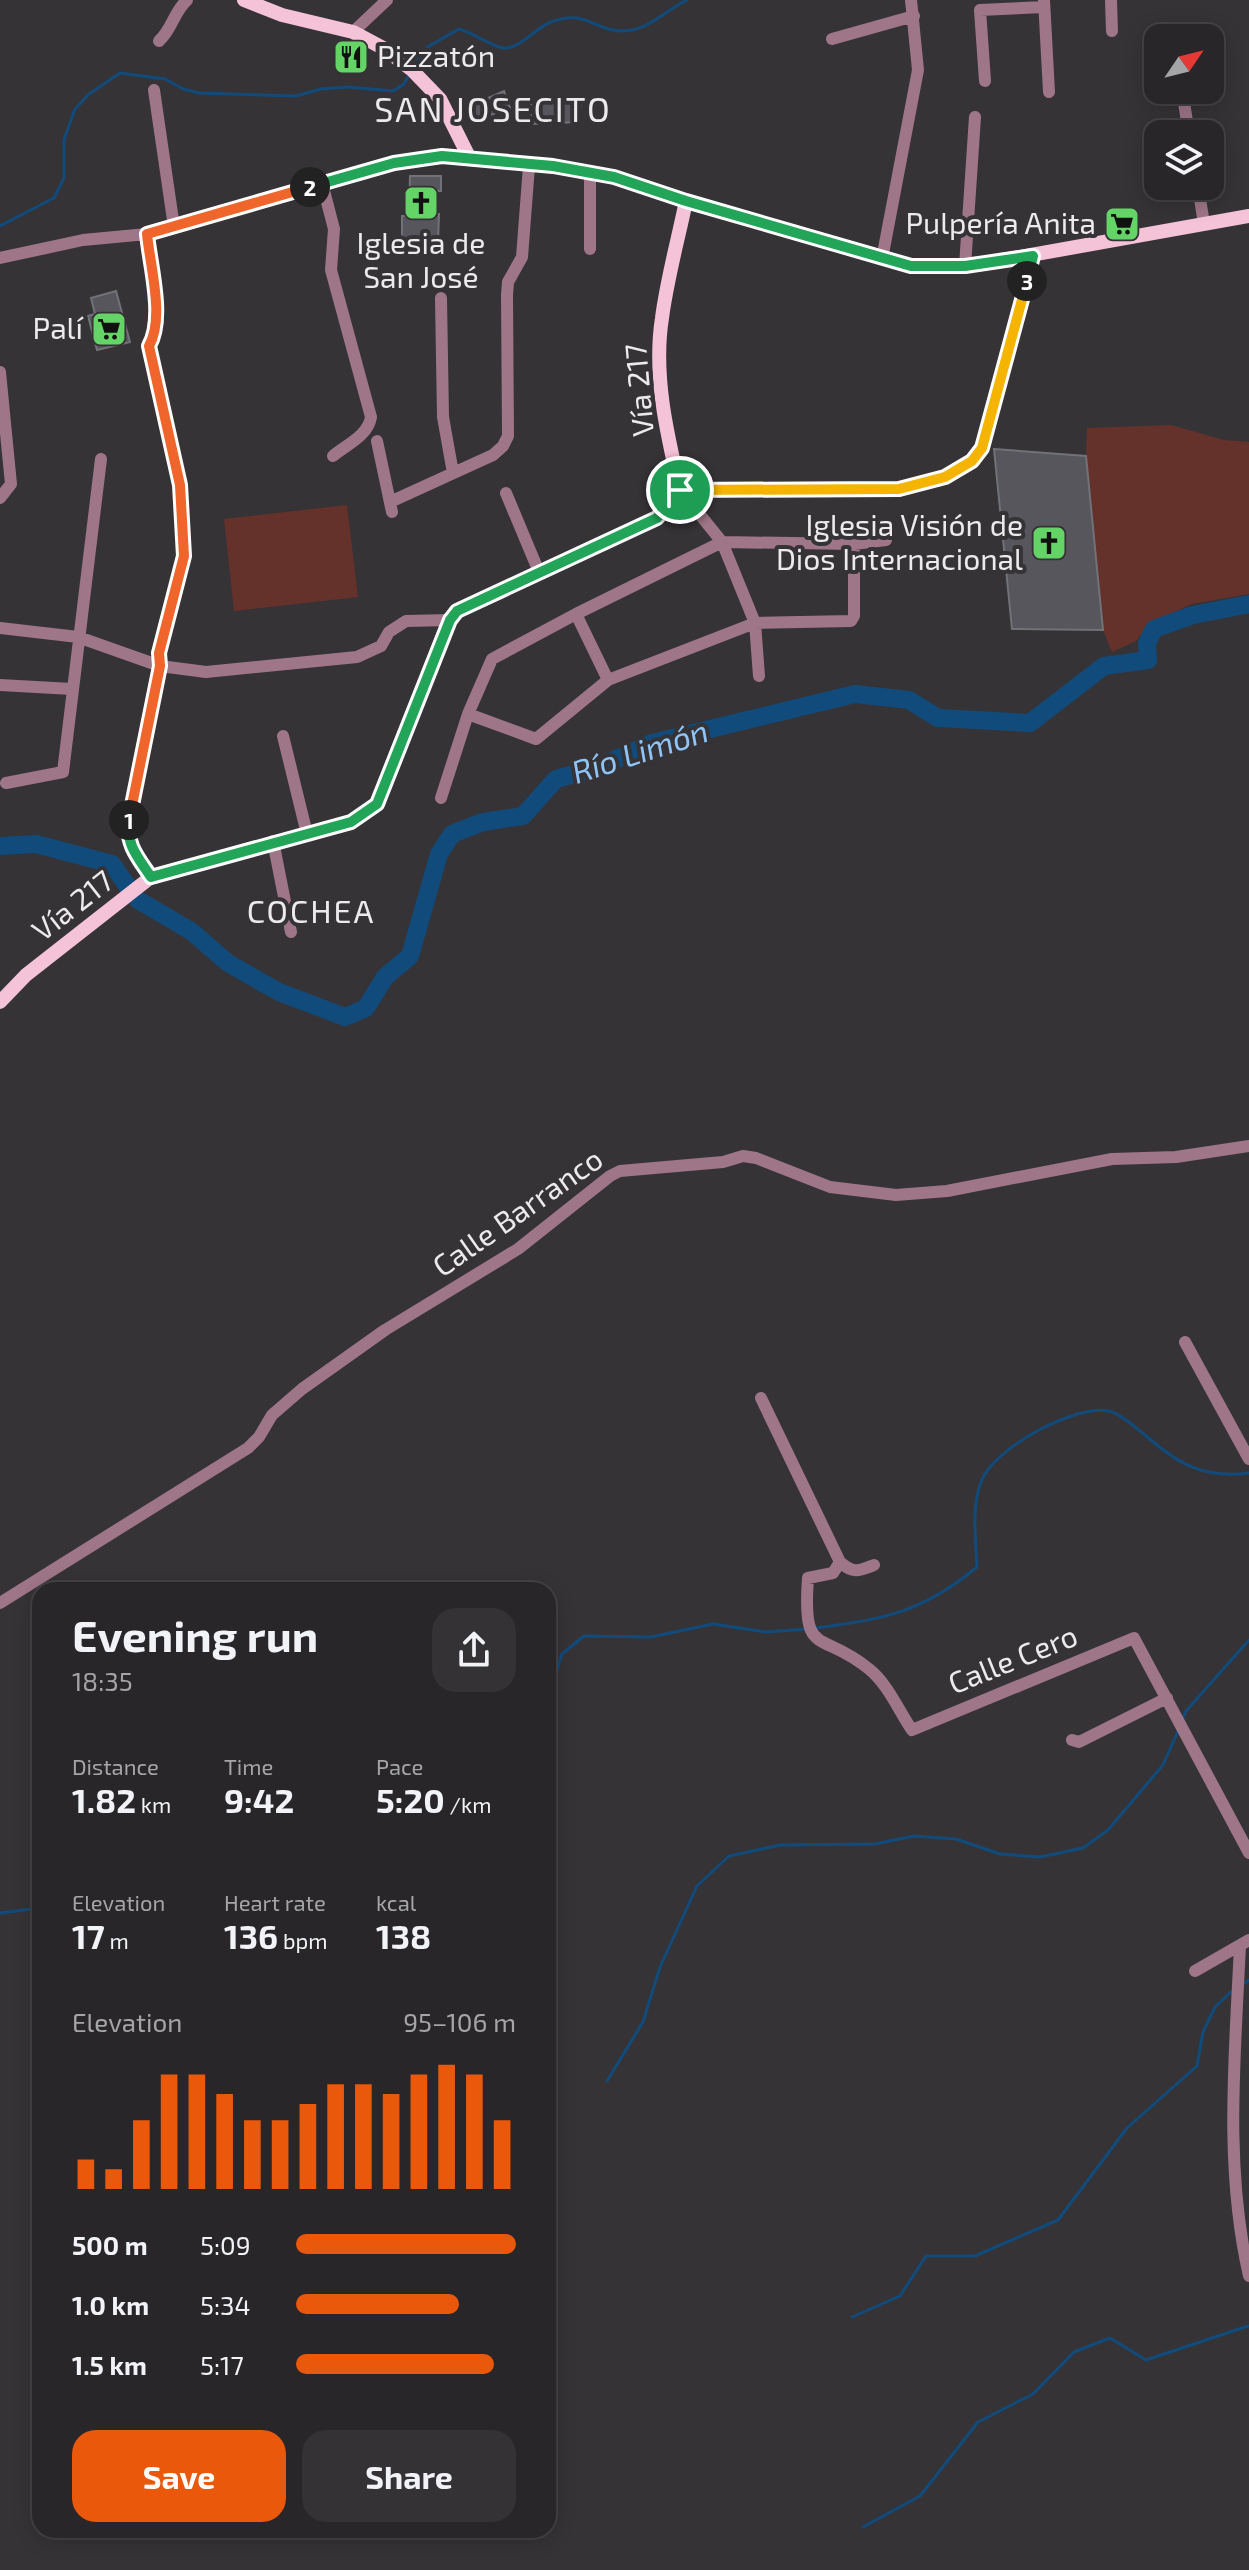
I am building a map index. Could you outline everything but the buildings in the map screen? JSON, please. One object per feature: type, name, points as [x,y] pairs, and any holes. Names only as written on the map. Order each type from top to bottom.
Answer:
[{"type":"main road","points":[[244,0],[282,15],[353,32],[383,48],[433,90],[446,109],[470,159],[553,166],[614,177],[911,266],[965,266],[1033,256],[1249,216]]},
{"type":"main road","name":"Vía 217","points":[[680,490],[665,422],[660,359],[661,320],[686,201]]},
{"type":"main road","points":[[450,620],[457,611],[657,518],[680,490]]},
{"type":"main road","name":"Vía 217","points":[[0,1002],[26,975],[151,877],[351,822],[377,804],[450,620]]},
{"type":"street","points":[[159,41],[172,29],[177,9],[187,0]]},
{"type":"street","points":[[353,32],[387,0]]},
{"type":"street","points":[[882,259],[918,70],[911,0]]},
{"type":"street","points":[[1111,0],[1112,31]]},
{"type":"street","points":[[985,81],[980,10],[1044,3],[1049,92]]},
{"type":"street","points":[[832,39],[914,16]]},
{"type":"street","points":[[154,90],[174,227]]},
{"type":"street","points":[[965,266],[975,117]]},
{"type":"street","points":[[0,258],[83,240],[147,234],[394,163],[442,156],[470,159]]},
{"type":"street","points":[[377,441],[391,507],[493,455],[508,436],[508,282],[522,257],[529,166]]},
{"type":"street","points":[[590,173],[590,249]]},
{"type":"street","points":[[322,183],[334,229],[331,270],[371,417],[370,425],[361,435],[333,456]]},
{"type":"street","points":[[1200,200],[1204,224]]},
{"type":"street","points":[[147,234],[157,318],[157,333],[149,346],[180,485],[184,556],[159,653],[160,666],[128,827],[132,849],[151,877]]},
{"type":"street","points":[[680,490],[899,489],[945,477],[972,461],[982,448],[1033,256]]},
{"type":"street","points":[[441,298],[443,417],[453,473]]},
{"type":"street","points":[[0,372],[11,484],[0,498]]},
{"type":"street","points":[[6,783],[63,772],[101,459]]},
{"type":"street","points":[[680,490],[722,542],[755,623],[759,676]]},
{"type":"street","points":[[506,493],[539,572]]},
{"type":"street","points":[[441,798],[488,662],[576,614],[722,542],[854,544],[886,540]]},
{"type":"street","points":[[468,714],[536,739],[608,680],[755,623],[851,621],[854,616],[854,544]]},
{"type":"street","points":[[576,614],[608,680]]},
{"type":"street","points":[[0,628],[78,637],[160,666],[206,672],[357,657],[381,646],[389,632],[406,621],[450,620]]},
{"type":"street","points":[[0,685],[72,689]]},
{"type":"street","points":[[283,736],[307,834]]},
{"type":"street","points":[[273,841],[291,932]]},
{"type":"street","name":"Calle Barranco","points":[[34,1582],[248,1448],[259,1437],[272,1415],[313,1381],[385,1330],[518,1249],[588,1191],[620,1171],[723,1162],[743,1156],[756,1158],[830,1187],[896,1195],[947,1191],[1112,1159],[1176,1157],[1249,1146]]},
{"type":"street","points":[[1185,1342],[1248,1454]]},
{"type":"street","points":[[761,1398],[840,1562],[856,1572],[874,1565]]},
{"type":"street","name":"Calle Cero","points":[[840,1562],[833,1573],[808,1578],[805,1615],[809,1629],[823,1644],[872,1670],[912,1730],[1134,1638],[1167,1698]]},
{"type":"street","name":"Calle Barranco","points":[[0,1603],[32,1583]]},
{"type":"street","points":[[1072,1740],[1079,1742],[1167,1698],[1244,1829],[1249,1853]]},
{"type":"street","points":[[1195,1971],[1244,1942]]},
{"type":"street","points":[[1244,1942],[1233,2164],[1240,2236],[1249,2276]]},
{"type":"shaded area","points":[[1171,425],[1224,440],[1249,442],[1249,594],[1192,604],[1150,623],[1136,641],[1112,652],[1103,630],[1086,456],[1087,428]]},
{"type":"shaded area","points":[[347,505],[358,597],[234,611],[224,519]]},
{"type":"waterway","points":[[413,67],[429,46],[459,29],[503,48],[522,42],[545,25],[563,19],[581,19],[611,30],[639,28],[687,0]]},
{"type":"waterway","points":[[0,226],[54,198],[64,178],[64,140],[75,109],[89,94],[120,73],[165,79],[199,93],[296,96],[321,89],[347,87],[393,91],[404,84],[410,73]]},
{"type":"waterway","name":"Río Limón","points":[[138,900],[191,931],[228,963],[279,992],[345,1017],[366,1008],[385,977],[410,956],[439,854],[452,834],[483,822],[523,816],[556,779],[599,767],[652,743],[855,694],[909,700],[938,718],[1030,723],[1104,666],[1148,660],[1147,643],[1154,629],[1193,615],[1249,604]]},
{"type":"waterway","name":"Río Limón","points":[[0,846],[36,844],[112,864],[128,887]]},
{"type":"waterway","points":[[815,1628],[882,1617],[920,1604],[977,1567],[976,1502],[988,1469],[1017,1443],[1076,1414],[1109,1411],[1192,1467],[1218,1474],[1249,1473]]},
{"type":"waterway","points":[[556,1673],[562,1654],[584,1636],[651,1637],[713,1624],[765,1632],[808,1629]]},
{"type":"waterway","points":[[1182,1720],[1186,1711],[1249,1640]]},
{"type":"waterway","points":[[607,2081],[643,2022],[660,1967],[697,1886],[729,1856],[780,1845],[875,1844],[914,1836],[956,1839],[1000,1854],[1040,1857],[1083,1848],[1108,1830],[1163,1765],[1178,1731]]},
{"type":"waterway","points":[[0,1913],[32,1909]]},
{"type":"waterway","points":[[1245,1983],[1249,1980]]},
{"type":"waterway","points":[[852,2317],[900,2296],[926,2256],[975,2256],[1058,2220],[1127,2128],[1197,2066],[1203,2032],[1215,2007],[1231,1992]]},
{"type":"waterway","points":[[863,2527],[920,2496],[978,2422],[1033,2394],[1074,2352],[1110,2338],[1146,2360],[1248,2326]]},
{"type":"place","name":"Pizzatón","points":[[351,57]]},
{"type":"place","name":"Iglesia de San José","points":[[421,203]]},
{"type":"place","name":"Pulpería Anita","points":[[1122,224]]},
{"type":"place","name":"Palí","points":[[109,329]]},
{"type":"place","name":"Iglesia Visión de Dios Internacional","points":[[1049,543]]},
{"type":"district","name":"SAN JOSECITO","points":[[493,110]]},
{"type":"district","name":"COCHEA","points":[[311,912]]},
{"type":"route","points":[[442,156],[553,166],[614,177],[911,266],[965,266],[1033,256],[982,448],[972,461],[945,477],[899,489],[680,490],[657,518],[457,611],[450,620],[377,804],[351,822],[151,877],[132,849],[128,827],[160,666],[159,653],[184,556],[180,485],[149,346],[157,333],[157,318],[147,234],[394,163],[442,156]]}]
